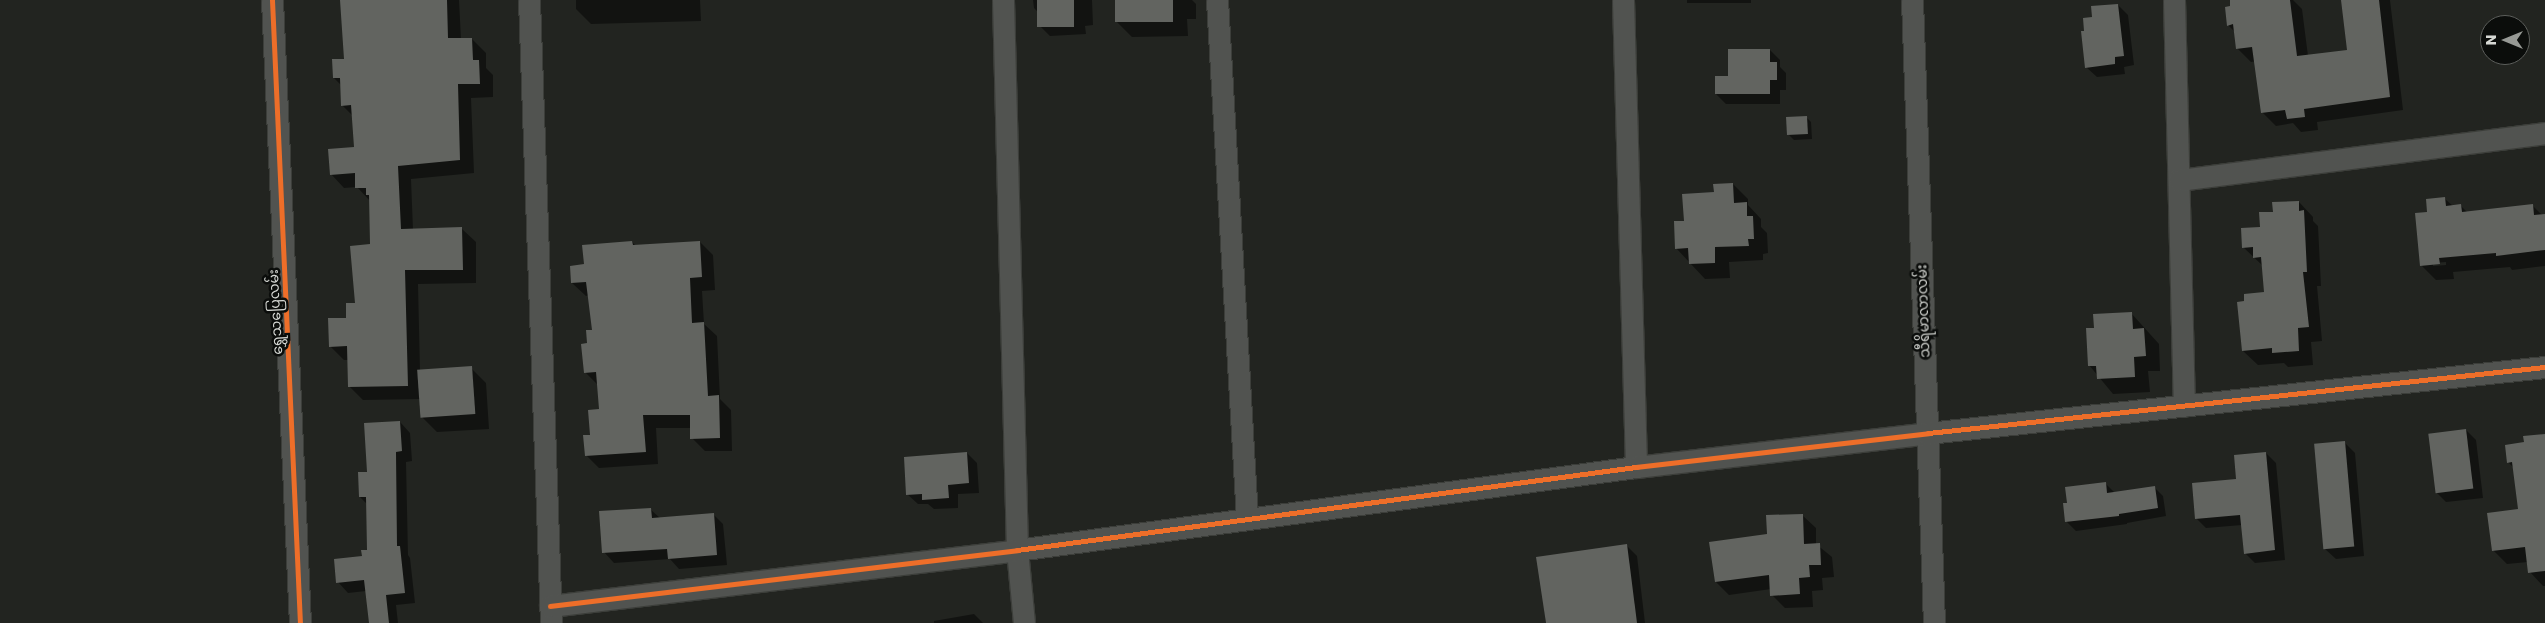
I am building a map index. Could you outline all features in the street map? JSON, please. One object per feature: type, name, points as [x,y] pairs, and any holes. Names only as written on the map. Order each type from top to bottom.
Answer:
[{"type":"street","name":"ရွှေသပြေလမ်း","points":[[272,0],[300,623]]},
{"type":"street","points":[[529,0],[550,614],[1636,467],[1928,433],[2545,367]]},
{"type":"street","points":[[1003,0],[1017,550],[1024,623]]},
{"type":"street","points":[[1218,0],[1247,519]]},
{"type":"street","points":[[1623,0],[1636,467]]},
{"type":"street","name":"သီရိမာလာလမ်း","points":[[1912,0],[1934,623]]},
{"type":"street","points":[[2174,0],[2184,406]]},
{"type":"street","points":[[2179,180],[2545,133]]},
{"type":"building","points":[[340,0],[447,0],[448,38],[472,38],[473,60],[479,60],[480,84],[458,84],[460,160],[398,166],[401,229],[462,227],[463,270],[405,270],[408,386],[348,387],[347,346],[329,347],[328,318],[346,318],[346,303],[355,303],[350,246],[370,244],[369,195],[366,195],[366,188],[355,188],[355,173],[330,175],[328,149],[354,147],[351,105],[341,106],[340,78],[333,78],[332,59],[344,59]]},
{"type":"building","points":[[1037,0],[1074,0],[1074,27],[1037,27]]},
{"type":"building","points":[[1115,0],[1173,0],[1173,22],[1115,22]]},
{"type":"building","points":[[2230,0],[2290,0],[2297,56],[2347,50],[2341,0],[2379,0],[2390,97],[2304,109],[2305,117],[2287,119],[2285,110],[2261,113],[2252,47],[2236,49],[2233,24],[2227,26],[2225,7],[2230,6]]},
{"type":"building","points":[[2118,4],[2124,56],[2115,57],[2115,64],[2085,68],[2081,31],[2084,31],[2083,18],[2092,17],[2091,6]]},
{"type":"building","points":[[1728,49],[1770,49],[1770,62],[1777,62],[1777,80],[1770,80],[1770,94],[1715,94],[1715,76],[1728,76]]},
{"type":"building","points":[[1807,116],[1808,134],[1787,135],[1786,117]]},
{"type":"building","points":[[1733,183],[1734,203],[1747,202],[1747,216],[1753,216],[1754,239],[1748,239],[1749,246],[1715,247],[1715,263],[1689,264],[1688,248],[1675,249],[1674,221],[1684,221],[1682,194],[1714,192],[1713,184]]},
{"type":"building","points":[[2445,197],[2446,206],[2461,204],[2462,212],[2533,204],[2534,215],[2545,214],[2545,250],[2496,256],[2496,253],[2439,258],[2440,264],[2420,266],[2415,213],[2427,212],[2426,199]]},
{"type":"building","points":[[2299,201],[2299,211],[2304,210],[2307,272],[2303,272],[2309,327],[2298,328],[2299,351],[2272,353],[2272,348],[2242,351],[2237,302],[2244,301],[2244,294],[2264,292],[2261,257],[2253,258],[2253,247],[2242,248],[2241,228],[2260,227],[2259,212],[2273,212],[2272,202]]},
{"type":"building","points":[[632,241],[633,245],[700,241],[702,277],[690,278],[692,323],[704,322],[708,396],[719,395],[720,438],[690,439],[690,415],[643,415],[646,452],[585,456],[583,435],[590,435],[588,410],[599,409],[596,372],[584,373],[581,344],[587,343],[586,330],[592,330],[586,282],[571,283],[570,266],[584,264],[582,245]]},
{"type":"building","points":[[2132,312],[2133,329],[2144,328],[2146,356],[2134,357],[2135,377],[2097,379],[2096,366],[2088,366],[2086,328],[2094,328],[2093,314]]},
{"type":"building","points":[[472,366],[475,414],[420,418],[417,370]]},
{"type":"building","points":[[400,421],[402,451],[396,452],[397,546],[400,546],[405,593],[386,595],[389,623],[369,623],[364,580],[336,583],[334,559],[362,556],[361,550],[367,550],[366,497],[359,497],[358,472],[367,472],[364,423]]},
{"type":"building","points":[[2466,429],[2473,489],[2436,493],[2428,434]]},
{"type":"building","points":[[2545,434],[2545,571],[2528,573],[2525,547],[2492,551],[2487,513],[2518,509],[2512,462],[2507,463],[2505,445],[2524,442],[2523,436]]},
{"type":"building","points":[[2345,441],[2354,547],[2323,549],[2314,444]]},
{"type":"building","points":[[967,452],[969,483],[948,485],[949,498],[922,500],[922,494],[906,495],[904,457]]},
{"type":"building","points":[[2266,452],[2275,550],[2244,554],[2240,515],[2195,519],[2192,483],[2236,479],[2234,455]]},
{"type":"building","points":[[2106,482],[2107,493],[2155,486],[2158,508],[2119,514],[2119,516],[2065,522],[2063,503],[2067,503],[2065,487]]},
{"type":"building","points":[[651,508],[652,518],[714,513],[717,555],[668,559],[667,549],[602,553],[599,511]]},
{"type":"building","points":[[1803,514],[1804,544],[1820,543],[1821,565],[1809,565],[1810,577],[1799,578],[1800,594],[1770,596],[1769,575],[1715,582],[1709,542],[1767,534],[1766,515]]},
{"type":"building","points":[[1627,544],[1637,623],[1546,623],[1536,557]]},
{"type":"cycle path","points":[[272,0],[300,623]]},
{"type":"cycle path","points":[[550,606],[1017,550],[1636,467],[1928,433],[2545,367]]}]
